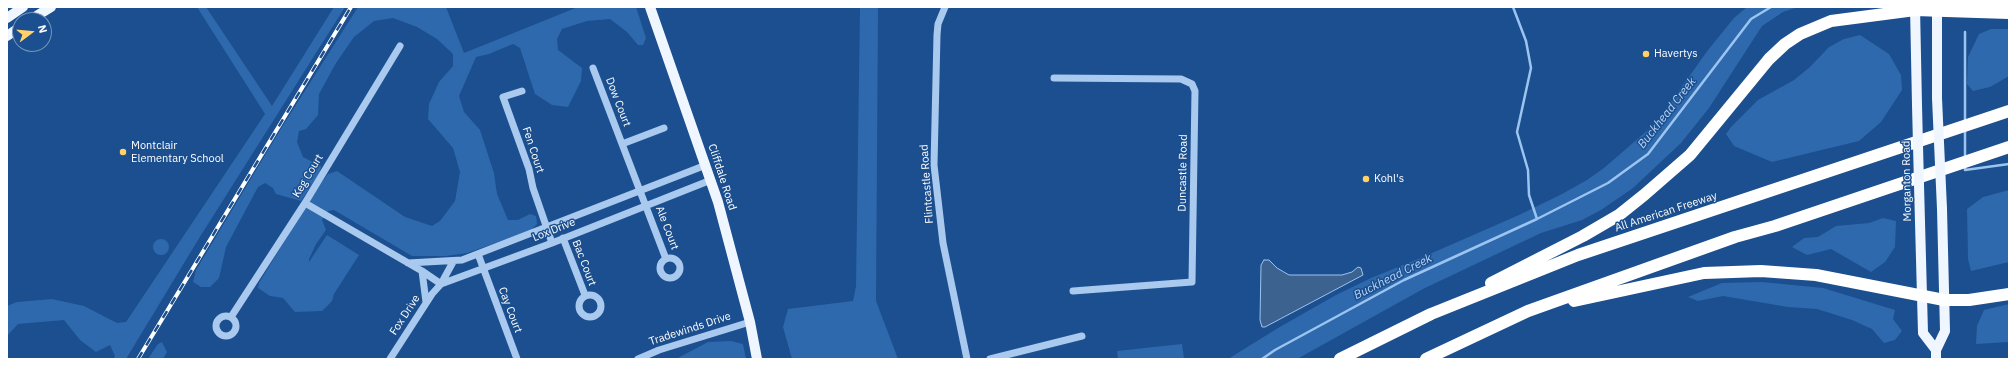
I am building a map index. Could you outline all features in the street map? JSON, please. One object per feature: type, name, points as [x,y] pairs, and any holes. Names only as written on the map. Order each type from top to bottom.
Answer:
[{"type":"highway","points":[[1431,314],[1583,236],[1619,215],[1690,155],[1769,59],[1785,44],[1800,34],[1831,22],[1915,9],[1937,8],[2009,13]]},
{"type":"highway","name":"All American Freeway","points":[[1340,359],[1431,314],[1578,255],[2009,111]]},
{"type":"highway","points":[[1426,359],[1528,311],[1735,237],[1775,226],[2009,147]]},
{"type":"highway","points":[[1528,311],[1704,273],[1761,271],[1816,275],[1922,297],[1944,300],[1969,300],[2009,294]]},
{"type":"main road","points":[[7,18],[23,7]]},
{"type":"main road","name":"Cliffdale Road","points":[[650,7],[706,165],[727,230],[750,322],[757,359]]},
{"type":"main road","name":"Morganton Road","points":[[1936,354],[1945,331],[1937,98],[1937,8]]},
{"type":"main road","name":"Morganton Road","points":[[1915,9],[1923,333],[1936,354]]},
{"type":"street","name":"Flintcastle Road","points":[[946,7],[938,24],[937,35],[934,165],[943,243],[967,359]]},
{"type":"street","name":"Keg Court","points":[[231,317],[305,202],[400,46]]},
{"type":"street","name":"Dow Court","points":[[593,68],[646,206]]},
{"type":"street","name":"Duncastle Road","points":[[1054,78],[1181,79],[1192,84],[1195,91],[1192,282],[1073,291]]},
{"type":"street","name":"Fen Court","points":[[522,91],[503,98],[529,169],[546,228]]},
{"type":"street","name":"Dow Court","points":[[622,144],[664,128]]},
{"type":"street","name":"Lox Drive","points":[[408,263],[453,262],[478,254],[641,192],[706,165]]},
{"type":"street","name":"Lox Drive","points":[[441,284],[483,270],[711,180]]},
{"type":"street","points":[[305,202],[422,271],[441,284]]},
{"type":"street","name":"Ale Court","points":[[646,206],[666,259]]},
{"type":"street","points":[[546,228],[552,243]]},
{"type":"street","name":"Bac Court","points":[[563,238],[585,295]]},
{"type":"street","name":"Cay Court","points":[[478,254],[517,359]]},
{"type":"street","name":"Fox Drive","points":[[392,358],[426,302],[441,284],[453,262]]},
{"type":"street","points":[[422,271],[426,302]]},
{"type":"street","name":"Tradewinds Drive","points":[[638,359],[659,350],[750,322]]},
{"type":"street","points":[[990,359],[1082,336]]},
{"type":"shaded area","points":[[197,7],[206,7],[272,106],[334,7],[345,7],[198,240],[126,359],[113,359],[115,356],[110,345],[96,352],[80,340],[64,320],[18,324],[7,336],[7,306],[17,302],[52,299],[84,306],[117,323],[126,322],[265,114]]},
{"type":"shaded area","points":[[358,7],[446,7],[464,53],[578,7],[636,7],[646,38],[643,45],[638,45],[627,32],[610,19],[587,21],[562,29],[557,39],[558,50],[582,68],[581,81],[568,107],[552,105],[535,94],[520,48],[513,44],[489,54],[476,57],[459,96],[464,112],[480,130],[494,173],[497,194],[508,220],[518,220],[530,214],[536,216],[537,224],[530,231],[467,253],[446,256],[412,256],[334,210],[328,211],[322,220],[326,230],[316,244],[309,262],[327,235],[359,255],[334,294],[332,301],[322,311],[295,312],[283,298],[270,296],[258,288],[259,283],[319,185],[328,174],[337,171],[405,217],[432,226],[440,221],[455,201],[460,172],[453,148],[428,119],[429,104],[439,82],[453,66],[453,54],[437,39],[417,27],[393,18],[374,21],[354,37],[336,63],[319,94],[318,115],[306,129],[299,131],[297,142],[303,157],[321,166],[320,172],[301,201],[276,194],[273,188],[265,183],[258,187],[226,247],[219,278],[210,287],[201,287],[193,282],[196,270],[282,127]]},
{"type":"shaded area","points":[[860,7],[878,7],[876,301],[898,359],[792,359],[783,327],[788,309],[853,301],[856,286]]},
{"type":"shaded area","points":[[1747,7],[1798,7],[1783,12],[1762,26],[1709,108],[1681,143],[1633,188],[1601,210],[1582,220],[1541,233],[1423,289],[1297,359],[1228,359],[1336,295],[1371,278],[1519,215],[1587,180],[1604,168],[1656,123],[1708,50],[1734,18]]},
{"type":"shaded area","points":[[1991,29],[2009,29],[2009,76],[1990,87],[1973,91],[1967,84],[1968,57],[1979,34]]},
{"type":"shaded area","points":[[1860,35],[1889,54],[1901,75],[1902,90],[1881,122],[1859,141],[1772,162],[1734,146],[1726,134],[1758,100],[1794,80],[1810,67],[1829,47],[1844,39]]},
{"type":"shaded area","points":[[2009,190],[2009,262],[1971,271],[1968,259],[1967,209],[1983,197]]},
{"type":"shaded area","points":[[1883,218],[1896,221],[1895,247],[1885,262],[1871,272],[1831,249],[1807,255],[1792,247],[1804,238],[1818,237],[1836,226],[1869,223]]},
{"type":"shaded area","points":[[158,239],[164,239],[169,244],[167,253],[164,255],[158,255],[153,250],[153,244]]},
{"type":"shaded area","points":[[1264,260],[1269,260],[1277,268],[1289,275],[1342,275],[1352,272],[1358,267],[1361,268],[1363,275],[1265,327],[1262,327],[1260,320],[1261,265]]},
{"type":"shaded area","points":[[1762,282],[1823,288],[1895,310],[1893,319],[1902,331],[1895,340],[1884,343],[1872,329],[1852,320],[1817,309],[1788,307],[1723,296],[1698,301],[1688,297],[1722,283]]},
{"type":"shaded area","points":[[2009,304],[2009,342],[1976,344],[1977,326],[1984,310]]},
{"type":"shaded area","points":[[731,341],[743,344],[746,359],[676,359],[708,342]]},
{"type":"shaded area","points":[[162,342],[167,352],[163,359],[148,359],[158,344]]},
{"type":"shaded area","points":[[1182,344],[1184,359],[1118,359],[1117,351]]},
{"type":"waterway","name":"Buckhead Creek","points":[[1513,7],[1526,41],[1531,68],[1517,132],[1528,170],[1529,195],[1537,219]]},
{"type":"waterway","name":"Buckhead Creek","points":[[1262,359],[1275,350],[1404,280],[1537,219],[1608,183],[1648,154],[1751,19],[1771,7]]},
{"type":"waterway","points":[[1965,32],[1965,122]]},
{"type":"waterway","points":[[1965,129],[1965,158]]},
{"type":"waterway","points":[[1965,165],[1965,170],[2009,164]]},
{"type":"railway","points":[[138,359],[351,7]]},
{"type":"place","name":"Havertys","points":[[1646,54]]},
{"type":"place","name":"Montclair Elementary School","points":[[123,152]]},
{"type":"place","name":"Kohl's","points":[[1366,179]]}]
